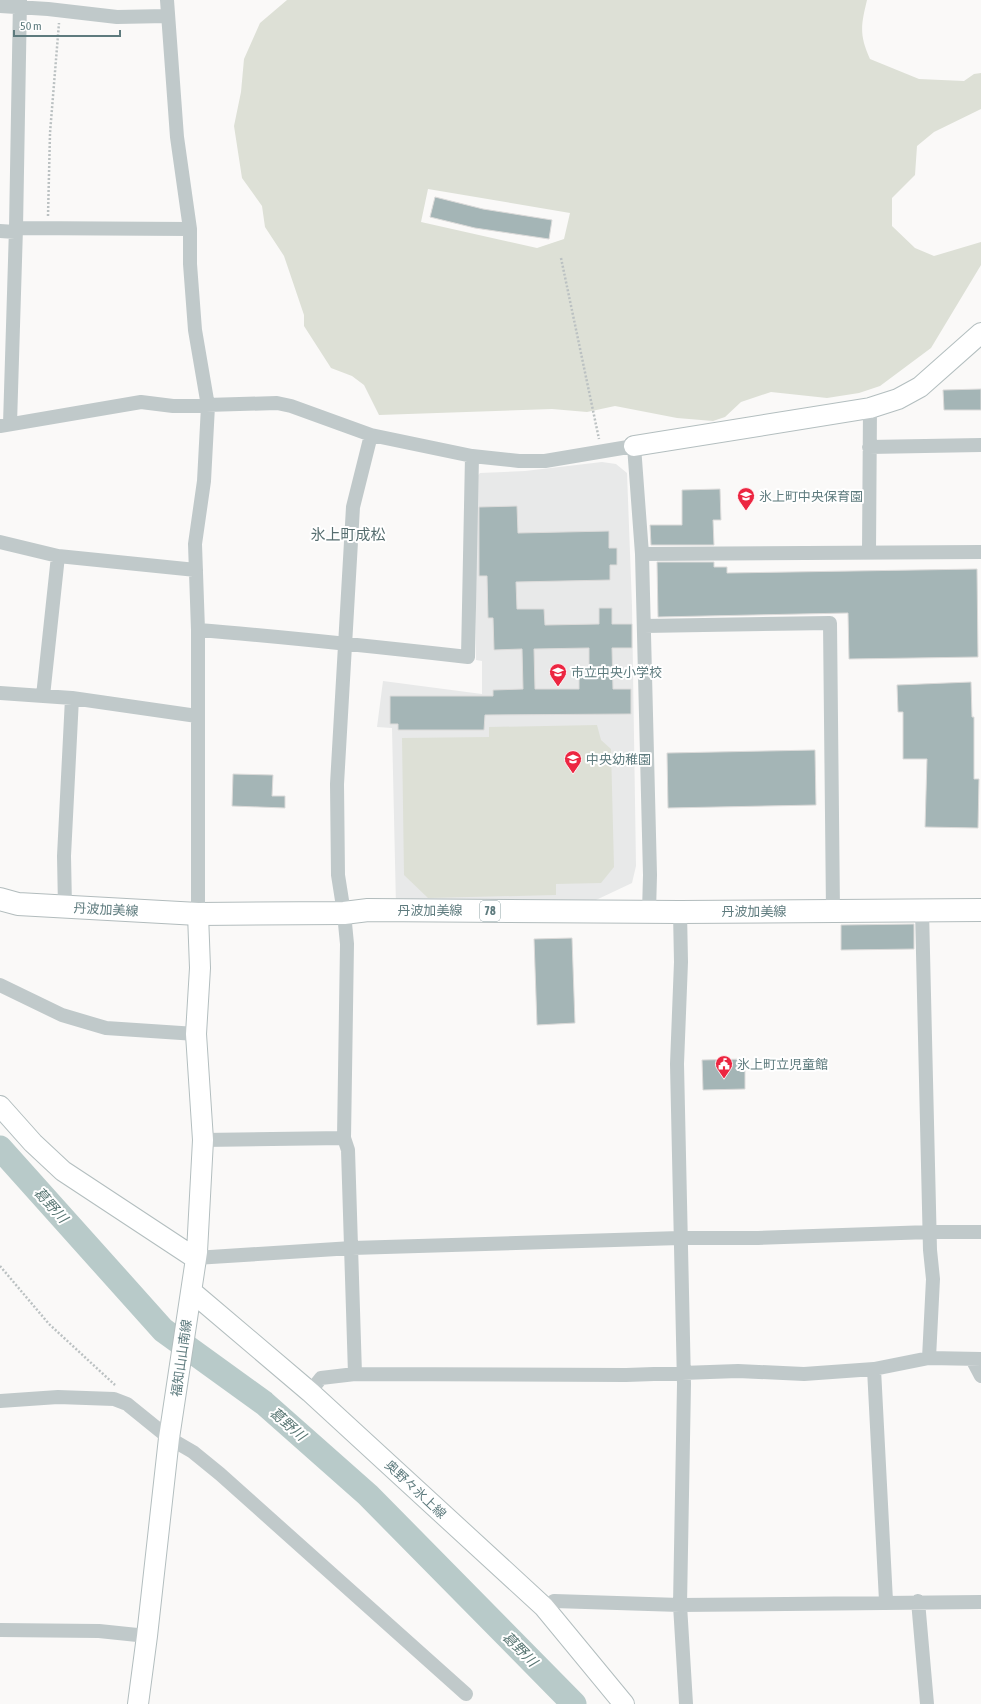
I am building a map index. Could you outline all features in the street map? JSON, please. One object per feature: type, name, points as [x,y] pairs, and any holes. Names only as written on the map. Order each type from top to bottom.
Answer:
[{"type":"main road","points":[[634,446],[870,408],[898,399],[920,387],[981,334]]},
{"type":"main road","name":"丹波加美線","points":[[0,898],[18,904],[198,914],[344,913],[368,910],[649,912],[981,910]]},
{"type":"main road","name":"福知山山南線","points":[[138,1704],[170,1434],[197,1252],[203,1140],[196,1034],[200,968],[198,914]]},
{"type":"main road","points":[[0,1106],[33,1143],[64,1171],[195,1258]]},
{"type":"main road","name":"奥野々氷上線","points":[[190,1294],[310,1392],[544,1607],[624,1704]]},
{"type":"street","points":[[167,0],[177,137],[190,229],[190,264],[195,330],[208,406],[204,481],[195,544],[198,630],[198,914]]},
{"type":"street","points":[[0,6],[19,4],[117,17],[167,16]]},
{"type":"street","points":[[19,4],[16,230],[5,425],[141,402],[173,406],[284,404],[371,435],[472,456],[519,461],[545,461],[634,446],[642,554],[650,875],[649,912]]},
{"type":"street","points":[[0,231],[48,228],[190,229]]},
{"type":"street","points":[[869,552],[870,408]]},
{"type":"street","points":[[355,1374],[348,1150],[344,1138],[347,944],[338,875],[337,791],[344,644],[353,507],[371,435]]},
{"type":"street","points":[[869,447],[981,445]]},
{"type":"street","points":[[198,630],[311,639],[344,644],[468,657],[472,456]]},
{"type":"street","points":[[0,542],[58,556],[196,570]]},
{"type":"street","points":[[642,554],[981,552]]},
{"type":"street","points":[[43,696],[58,556]]},
{"type":"street","points":[[644,626],[830,623],[833,911]]},
{"type":"street","points":[[0,693],[72,698],[197,716]]},
{"type":"street","points":[[65,907],[64,856],[72,698]]},
{"type":"street","points":[[922,910],[930,1232],[933,1279],[930,1358]]},
{"type":"street","points":[[680,912],[681,962],[677,1064],[684,1373],[680,1605],[686,1704]]},
{"type":"street","points":[[0,985],[62,1015],[106,1028],[196,1034]]},
{"type":"street","points":[[203,1140],[344,1138]]},
{"type":"street","points":[[195,1258],[352,1248],[680,1238],[758,1238],[930,1232],[981,1232]]},
{"type":"street","points":[[310,1392],[321,1378],[355,1374],[626,1375],[738,1371],[804,1374],[874,1369],[930,1358],[976,1359],[981,1376]]},
{"type":"street","points":[[874,1369],[886,1601]]},
{"type":"street","points":[[0,1401],[58,1398],[114,1399],[127,1404],[170,1434],[220,1474],[466,1694]]},
{"type":"street","points":[[544,1607],[554,1601],[680,1605],[886,1601],[981,1602]]},
{"type":"street","points":[[918,1601],[927,1704]]},
{"type":"street","points":[[0,1630],[99,1631],[147,1636]]},
{"type":"path","points":[[48,228],[50,133],[60,10]]},
{"type":"path","points":[[561,258],[602,451]]},
{"type":"path","points":[[0,1266],[49,1324],[123,1392],[127,1404]]},
{"type":"shaded area","points":[[287,0],[867,0],[863,16],[862,30],[866,51],[870,59],[919,79],[964,81],[974,74],[981,73],[981,109],[934,132],[917,146],[915,175],[892,198],[892,226],[915,248],[934,256],[981,242],[981,265],[931,348],[880,386],[859,393],[827,398],[771,392],[741,402],[725,417],[713,421],[677,418],[615,406],[587,412],[552,409],[379,415],[364,385],[352,376],[331,368],[304,326],[304,315],[284,256],[265,227],[262,206],[242,178],[234,126],[241,92],[244,59],[260,23]],"holes":[[[428,189],[570,213],[564,239],[537,248],[421,222]]]},
{"type":"shaded area","name":"市立中央小学校","points":[[602,462],[616,464],[627,473],[632,606],[636,866],[632,883],[596,900],[396,906],[392,728],[377,727],[383,681],[482,694],[482,661],[476,660],[476,478],[480,473],[525,471]]},
{"type":"shaded area","points":[[597,725],[601,740],[611,749],[614,867],[601,883],[556,884],[556,895],[428,898],[404,875],[402,738],[489,737],[489,727]]},
{"type":"building","points":[[435,197],[483,209],[552,220],[549,239],[475,228],[430,217]]},
{"type":"building","points":[[981,389],[981,410],[944,410],[943,390]]},
{"type":"building","points":[[720,489],[721,520],[713,520],[714,545],[651,545],[650,525],[682,525],[682,490]]},
{"type":"building","points":[[517,506],[518,533],[609,531],[609,548],[617,548],[617,565],[610,565],[610,580],[516,582],[517,609],[544,609],[545,625],[599,624],[599,608],[612,608],[612,624],[632,624],[632,648],[612,648],[613,689],[631,689],[631,714],[485,715],[484,730],[398,730],[398,724],[390,724],[390,696],[493,696],[493,690],[523,689],[522,649],[494,650],[493,618],[488,618],[487,576],[479,576],[479,507]],"holes":[[[589,648],[589,675],[579,675],[579,689],[535,689],[534,649]]]},
{"type":"building","points":[[657,562],[714,562],[714,567],[727,567],[727,573],[977,569],[978,657],[849,659],[848,613],[658,617]]},
{"type":"building","points":[[971,682],[972,717],[974,717],[974,779],[979,779],[978,828],[925,827],[927,759],[903,759],[903,712],[898,712],[897,685]]},
{"type":"building","points":[[815,750],[816,805],[668,808],[667,753]]},
{"type":"building","points":[[233,774],[273,775],[272,796],[285,796],[285,808],[232,806]]},
{"type":"building","points":[[914,924],[914,949],[841,950],[841,925]]},
{"type":"building","points":[[572,938],[575,1023],[537,1025],[534,939]]},
{"type":"building","points":[[745,1059],[745,1089],[703,1090],[702,1060]]},
{"type":"waterway","name":"葛野川","points":[[0,1148],[163,1330],[264,1403],[368,1495],[574,1704]]},
{"type":"place","name":"氷上町中央保育園","points":[[746,511]]},
{"type":"place","name":"市立中央小学校","points":[[558,687]]},
{"type":"place","name":"中央幼稚園","points":[[573,774]]},
{"type":"place","name":"氷上町立児童館","points":[[724,1079]]},
{"type":"district","name":"氷上町成松","points":[[348,535]]}]
